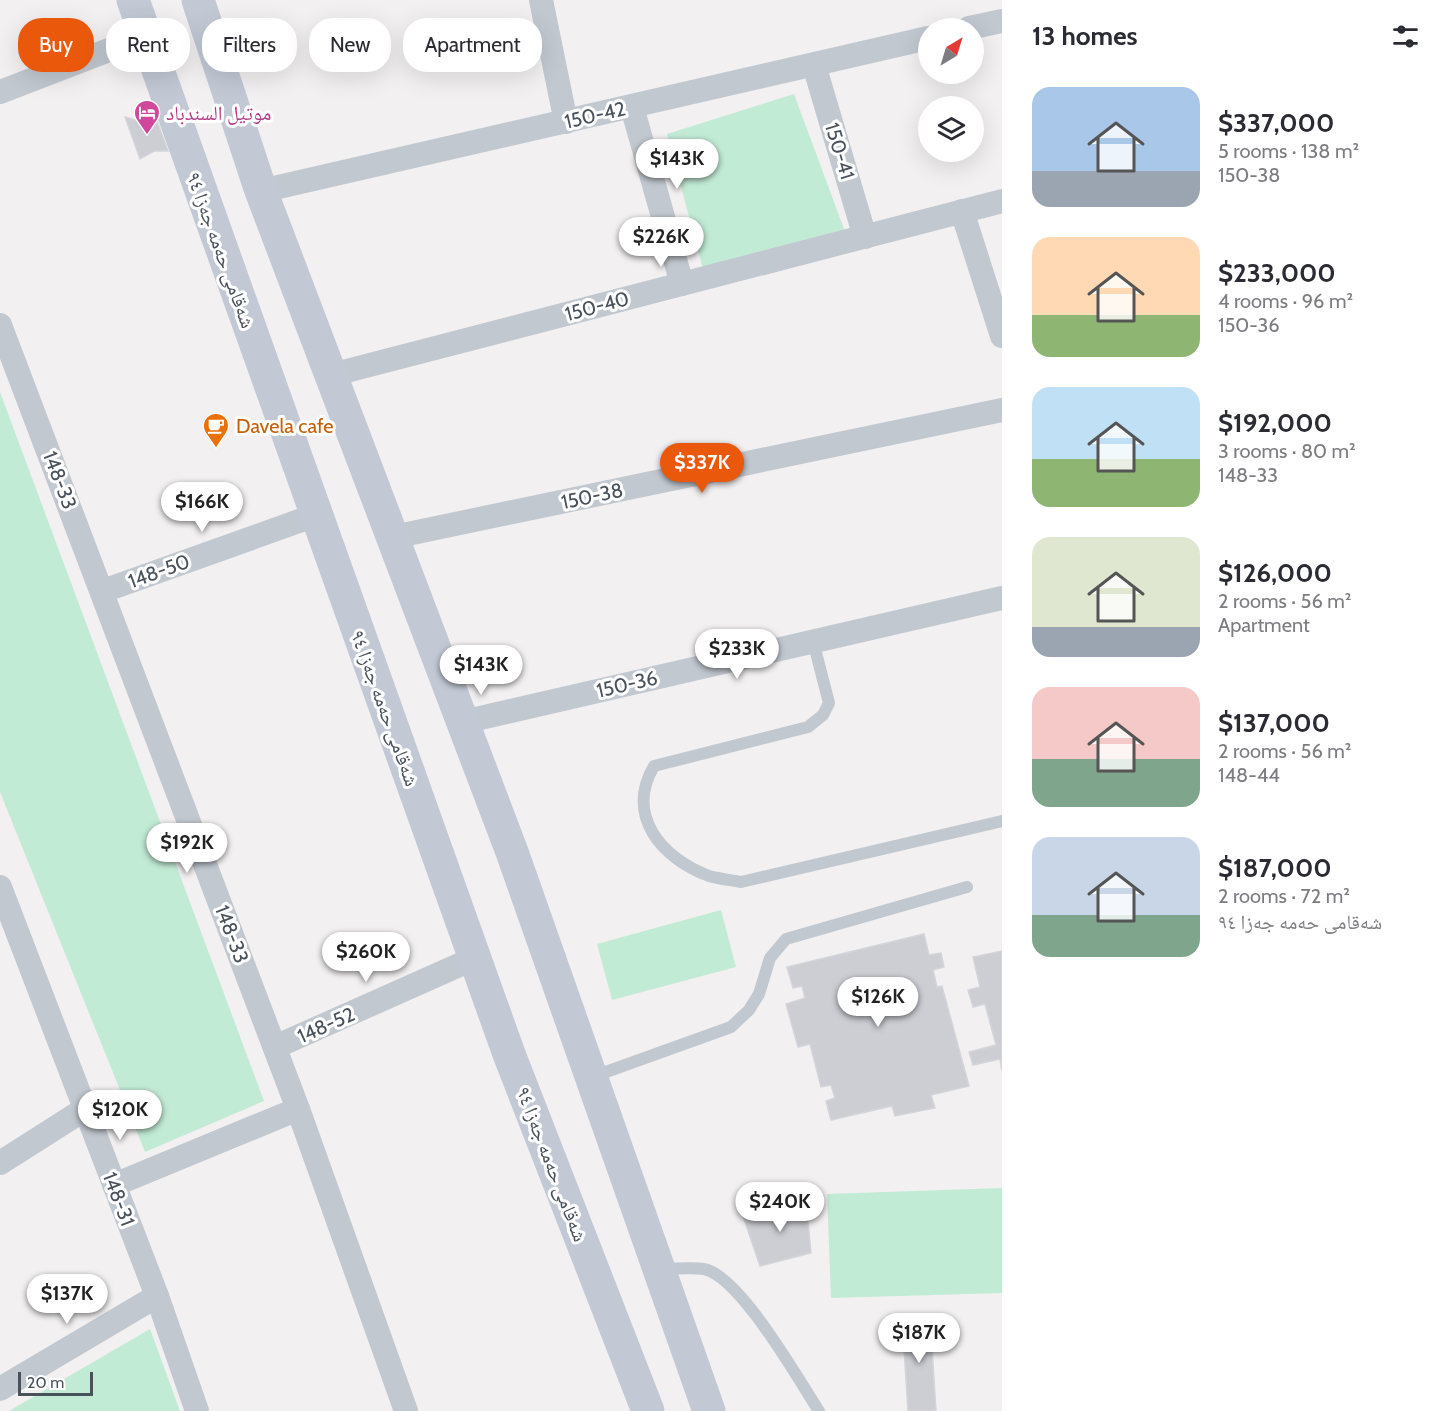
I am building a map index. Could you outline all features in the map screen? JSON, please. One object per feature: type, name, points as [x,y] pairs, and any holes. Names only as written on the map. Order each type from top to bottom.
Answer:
[{"type":"main road","name":"شەقامی حەمە جەزا ٩٤","points":[[133,0],[139,18]]},
{"type":"main road","points":[[198,0],[261,191],[512,852],[661,1269],[709,1411]]},
{"type":"main road","name":"شەقامی حەمە جەزا ٩٤","points":[[158,72],[509,1054],[648,1411]]},
{"type":"street","points":[[541,0],[566,122]]},
{"type":"street","points":[[984,25],[1002,21]]},
{"type":"street","name":"150-42","points":[[261,191],[918,40]]},
{"type":"street","points":[[0,92],[106,51]]},
{"type":"street","name":"150-41","points":[[814,65],[865,237]]},
{"type":"street","points":[[632,107],[682,284]]},
{"type":"street","name":"150-40","points":[[331,375],[1002,201]]},
{"type":"street","points":[[962,211],[1002,336]]},
{"type":"street","name":"148-33","points":[[0,325],[275,1047],[406,1411]]},
{"type":"street","name":"150-38","points":[[393,537],[1002,410]]},
{"type":"street","name":"148-50","points":[[103,591],[316,515]]},
{"type":"street","name":"150-36","points":[[463,722],[1002,598]]},
{"type":"street","name":"148-31","points":[[0,887],[9,940],[85,1109],[198,1411]]},
{"type":"street","name":"148-52","points":[[275,1047],[475,958]]},
{"type":"street","points":[[0,1163],[85,1109]]},
{"type":"street","points":[[114,1185],[298,1109]]},
{"type":"street","points":[[0,1389],[156,1296]]},
{"type":"lane","points":[[813,641],[829,703],[822,715],[808,727],[654,766],[644,783],[642,802],[649,828],[658,841],[679,859],[709,876],[741,882],[1002,821]]},
{"type":"lane","points":[[591,1077],[731,1027],[749,1010],[759,994],[770,958],[786,939],[967,887]]},
{"type":"lane","points":[[661,1269],[706,1269],[727,1281],[766,1329],[819,1411]]},
{"type":"green space","points":[[794,94],[847,237],[704,273],[667,134]]},
{"type":"green space","points":[[0,392],[264,1101],[145,1152],[0,792]]},
{"type":"green space","points":[[721,910],[736,967],[612,1000],[597,944]]},
{"type":"green space","points":[[1002,1188],[1002,1293],[831,1298],[827,1194]]},
{"type":"green space","points":[[150,1329],[180,1411],[9,1411]]},
{"type":"building","name":"موتيل السندباد","points":[[152,107],[168,151],[154,151],[140,159],[125,117],[142,122]]},
{"type":"building","points":[[924,934],[929,955],[941,953],[944,967],[933,970],[937,987],[942,986],[969,1086],[931,1095],[935,1108],[895,1116],[892,1106],[831,1120],[826,1101],[835,1098],[831,1085],[821,1087],[810,1044],[798,1047],[786,1004],[805,998],[802,986],[793,988],[787,967]]},
{"type":"building","points":[[1002,951],[1002,1071],[1000,1059],[973,1065],[969,1052],[996,1045],[985,1004],[973,1007],[968,990],[980,987],[973,957]]},
{"type":"building","points":[[806,1200],[811,1253],[760,1266],[743,1216]]},
{"type":"building","points":[[930,1316],[936,1411],[908,1411],[902,1317]]},
{"type":"place","name":"موتيل السندباد","points":[[147,136]]},
{"type":"place","name":"Davela cafe","points":[[216,449]]}]
